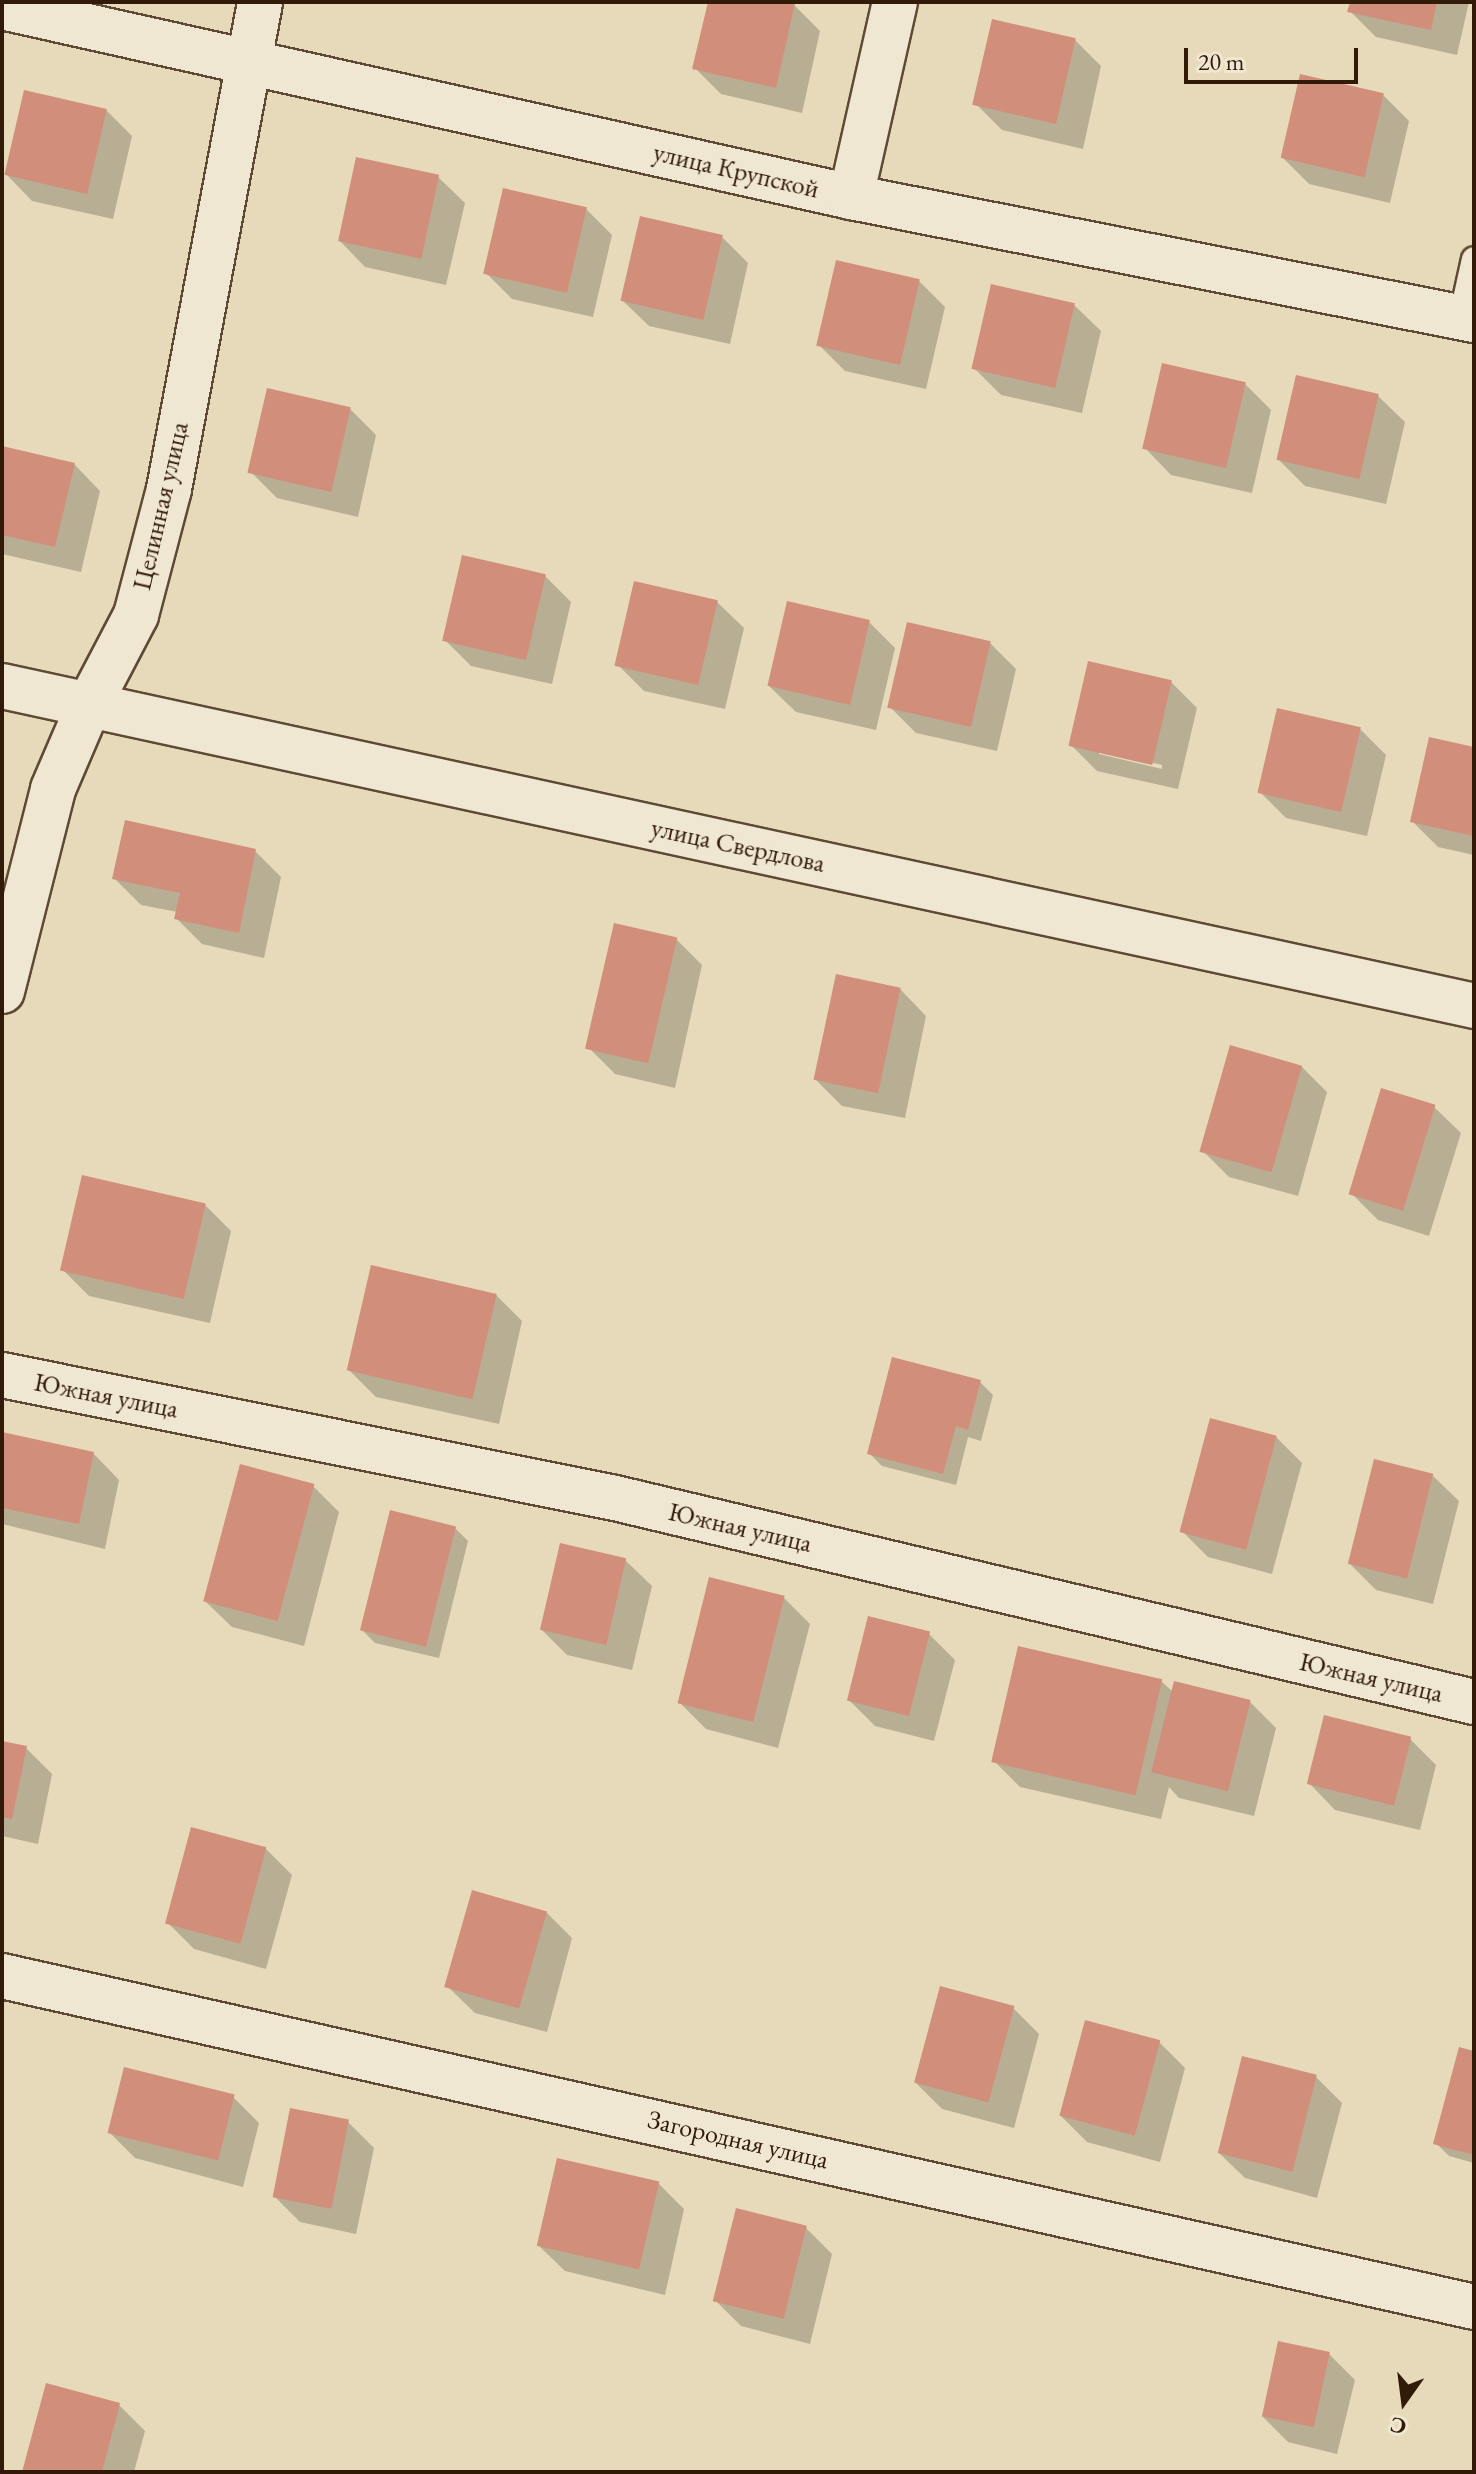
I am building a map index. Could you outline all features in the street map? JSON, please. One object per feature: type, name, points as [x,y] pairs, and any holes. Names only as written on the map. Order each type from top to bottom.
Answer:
[{"type":"street","name":"Целинная улица","points":[[2,991],[53,789],[89,705],[136,615],[169,489],[260,2]]},
{"type":"street","points":[[851,197],[895,2]]},
{"type":"street","name":"улица Крупской","points":[[2,7],[851,197],[1467,319]]},
{"type":"street","name":"улица Свердлова","points":[[2,686],[1474,1006]]},
{"type":"street","name":"Южная улица","points":[[2,1375],[615,1498],[1474,1702]]},
{"type":"street","name":"Загородная улица","points":[[2,1976],[1474,2307]]},
{"type":"lane","points":[[1467,319],[1474,259]]},
{"type":"building","points":[[708,2],[795,3],[776,88],[692,69]]},
{"type":"building","points":[[1350,2],[1437,2],[1431,30],[1347,12]]},
{"type":"building","points":[[992,19],[1076,38],[1056,124],[972,105]]},
{"type":"building","points":[[1300,74],[1384,93],[1364,177],[1281,158]]},
{"type":"building","points":[[24,90],[107,109],[87,194],[4,175]]},
{"type":"building","points":[[356,157],[439,175],[421,259],[338,241]]},
{"type":"building","points":[[503,188],[587,207],[567,293],[483,274]]},
{"type":"building","points":[[640,216],[723,235],[703,320],[620,301]]},
{"type":"building","points":[[836,260],[920,279],[900,365],[816,346]]},
{"type":"building","points":[[991,284],[1075,303],[1055,388],[971,369]]},
{"type":"building","points":[[1162,363],[1246,382],[1226,468],[1142,449]]},
{"type":"building","points":[[1296,375],[1379,394],[1359,479],[1276,460]]},
{"type":"building","points":[[267,388],[351,407],[331,492],[247,473]]},
{"type":"building","points":[[2,446],[75,463],[55,547],[2,535]]},
{"type":"building","points":[[462,555],[546,574],[526,660],[442,641]]},
{"type":"building","points":[[634,581],[718,600],[698,685],[614,666]]},
{"type":"building","points":[[787,601],[870,620],[850,705],[767,686]]},
{"type":"building","points":[[907,622],[991,641],[971,727],[887,708]]},
{"type":"building","points":[[1088,661],[1172,680],[1152,765],[1068,746]]},
{"type":"building","points":[[1277,708],[1361,727],[1341,812],[1257,793]]},
{"type":"building","points":[[1429,737],[1474,747],[1474,836],[1410,822]]},
{"type":"building","points":[[125,820],[256,849],[239,933],[174,919],[180,893],[112,879]]},
{"type":"building","points":[[614,923],[677,938],[648,1063],[585,1049]]},
{"type":"building","points":[[836,974],[901,988],[878,1093],[814,1080]]},
{"type":"building","points":[[1230,1045],[1302,1066],[1271,1172],[1199,1152]]},
{"type":"building","points":[[1381,1088],[1436,1105],[1403,1211],[1349,1194]]},
{"type":"building","points":[[82,1175],[206,1204],[184,1299],[60,1270]]},
{"type":"building","points":[[371,1265],[497,1294],[472,1399],[347,1370]]},
{"type":"building","points":[[892,1357],[981,1380],[968,1430],[956,1426],[943,1474],[867,1454]]},
{"type":"building","points":[[1210,1418],[1277,1436],[1246,1550],[1179,1532]]},
{"type":"building","points":[[2,1432],[94,1452],[79,1524],[2,1508]]},
{"type":"building","points":[[1374,1459],[1433,1474],[1407,1579],[1348,1564]]},
{"type":"building","points":[[240,1464],[314,1484],[278,1621],[203,1601]]},
{"type":"building","points":[[390,1510],[456,1526],[426,1647],[360,1630]]},
{"type":"building","points":[[560,1543],[626,1558],[606,1645],[540,1630]]},
{"type":"building","points":[[709,1577],[785,1596],[753,1722],[678,1703]]},
{"type":"building","points":[[868,1616],[930,1631],[909,1716],[847,1700]]},
{"type":"building","points":[[1018,1646],[1162,1679],[1135,1795],[991,1762]]},
{"type":"building","points":[[1174,1681],[1251,1700],[1228,1791],[1151,1772]]},
{"type":"building","points":[[1324,1715],[1411,1737],[1394,1806],[1307,1784]]},
{"type":"building","points":[[2,1741],[27,1746],[12,1819],[2,1817]]},
{"type":"building","points":[[191,1827],[266,1847],[240,1944],[165,1924]]},
{"type":"building","points":[[472,1890],[547,1911],[519,2009],[444,1987]]},
{"type":"building","points":[[940,1986],[1014,2006],[988,2103],[914,2083]]},
{"type":"building","points":[[1085,2020],[1160,2040],[1135,2136],[1059,2116]]},
{"type":"building","points":[[1459,2047],[1474,2051],[1474,2155],[1433,2144]]},
{"type":"building","points":[[1242,2056],[1317,2075],[1293,2172],[1218,2153]]},
{"type":"building","points":[[124,2067],[235,2095],[218,2161],[108,2133]]},
{"type":"building","points":[[290,2108],[349,2119],[332,2209],[273,2197]]},
{"type":"building","points":[[557,2158],[659,2182],[639,2269],[537,2246]]},
{"type":"building","points":[[736,2208],[807,2226],[784,2319],[713,2301]]},
{"type":"building","points":[[1278,2341],[1330,2352],[1314,2427],[1262,2416]]},
{"type":"building","points":[[46,2383],[120,2403],[102,2472],[22,2472]]}]
